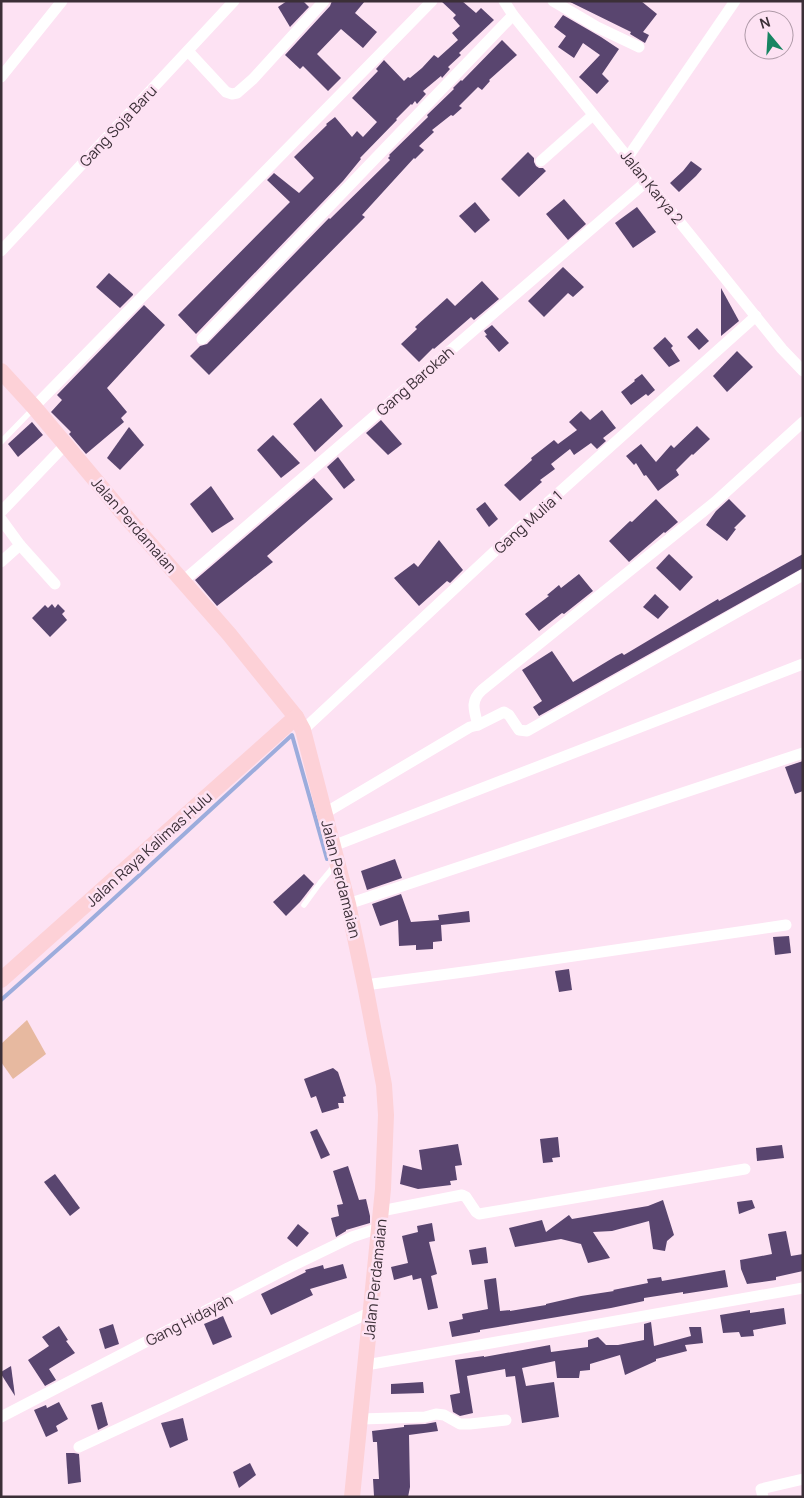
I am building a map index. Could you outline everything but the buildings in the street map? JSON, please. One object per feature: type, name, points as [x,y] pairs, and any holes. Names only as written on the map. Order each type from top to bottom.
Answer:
[{"type":"street","points":[[1,77],[62,1]]},
{"type":"street","name":"Gang Soja Baru","points":[[1,252],[234,1]]},
{"type":"street","points":[[188,51],[226,92],[237,94],[324,1]]},
{"type":"street","points":[[34,407],[432,1]]},
{"type":"street","name":"Jalan Karya 2","points":[[504,1],[592,115],[782,349],[803,371]]},
{"type":"street","points":[[554,1],[597,27],[639,47]]},
{"type":"street","points":[[628,158],[735,1]]},
{"type":"street","points":[[202,339],[513,15]]},
{"type":"street","points":[[541,161],[592,115]]},
{"type":"street","name":"Gang Barokah","points":[[183,582],[647,181]]},
{"type":"street","name":"Gang Mulia 1","points":[[300,723],[756,316]]},
{"type":"street","name":"Jalan Perdamaian","points":[[1,371],[229,634],[300,723],[348,904],[365,985],[385,1100],[386,1132],[381,1211],[352,1497]]},
{"type":"street","points":[[478,725],[474,710],[476,695],[715,502],[803,422]]},
{"type":"street","points":[[1,512],[66,444]]},
{"type":"street","points":[[1,520],[55,584]]},
{"type":"street","points":[[1,562],[20,544]]},
{"type":"street","points":[[325,813],[470,728],[504,712],[509,715],[519,730],[527,731],[803,574]]},
{"type":"street","points":[[333,846],[803,664]]},
{"type":"street","name":"Jalan Raya Kalimas Hulu","points":[[1,980],[300,723]]},
{"type":"street","points":[[348,904],[803,754]]},
{"type":"street","points":[[365,985],[786,925]]},
{"type":"street","points":[[381,1211],[462,1195],[466,1197],[479,1214],[745,1169]]},
{"type":"street","name":"Gang Hidayah","points":[[1,1417],[288,1268],[352,1237],[379,1228]]},
{"type":"street","points":[[366,1365],[803,1288]]},
{"type":"street","points":[[79,1447],[371,1312]]},
{"type":"street","points":[[361,1419],[436,1414],[460,1424],[506,1420]]},
{"type":"street","points":[[763,1497],[761,1489],[803,1479]]},
{"type":"lane","points":[[1,442],[34,407]]},
{"type":"lane","points":[[304,905],[337,864]]},
{"type":"shaded area","points":[[27,1020],[46,1054],[13,1079],[1,1062],[1,1044]]},
{"type":"waterway","points":[[1,1000],[292,735],[327,859]]}]
